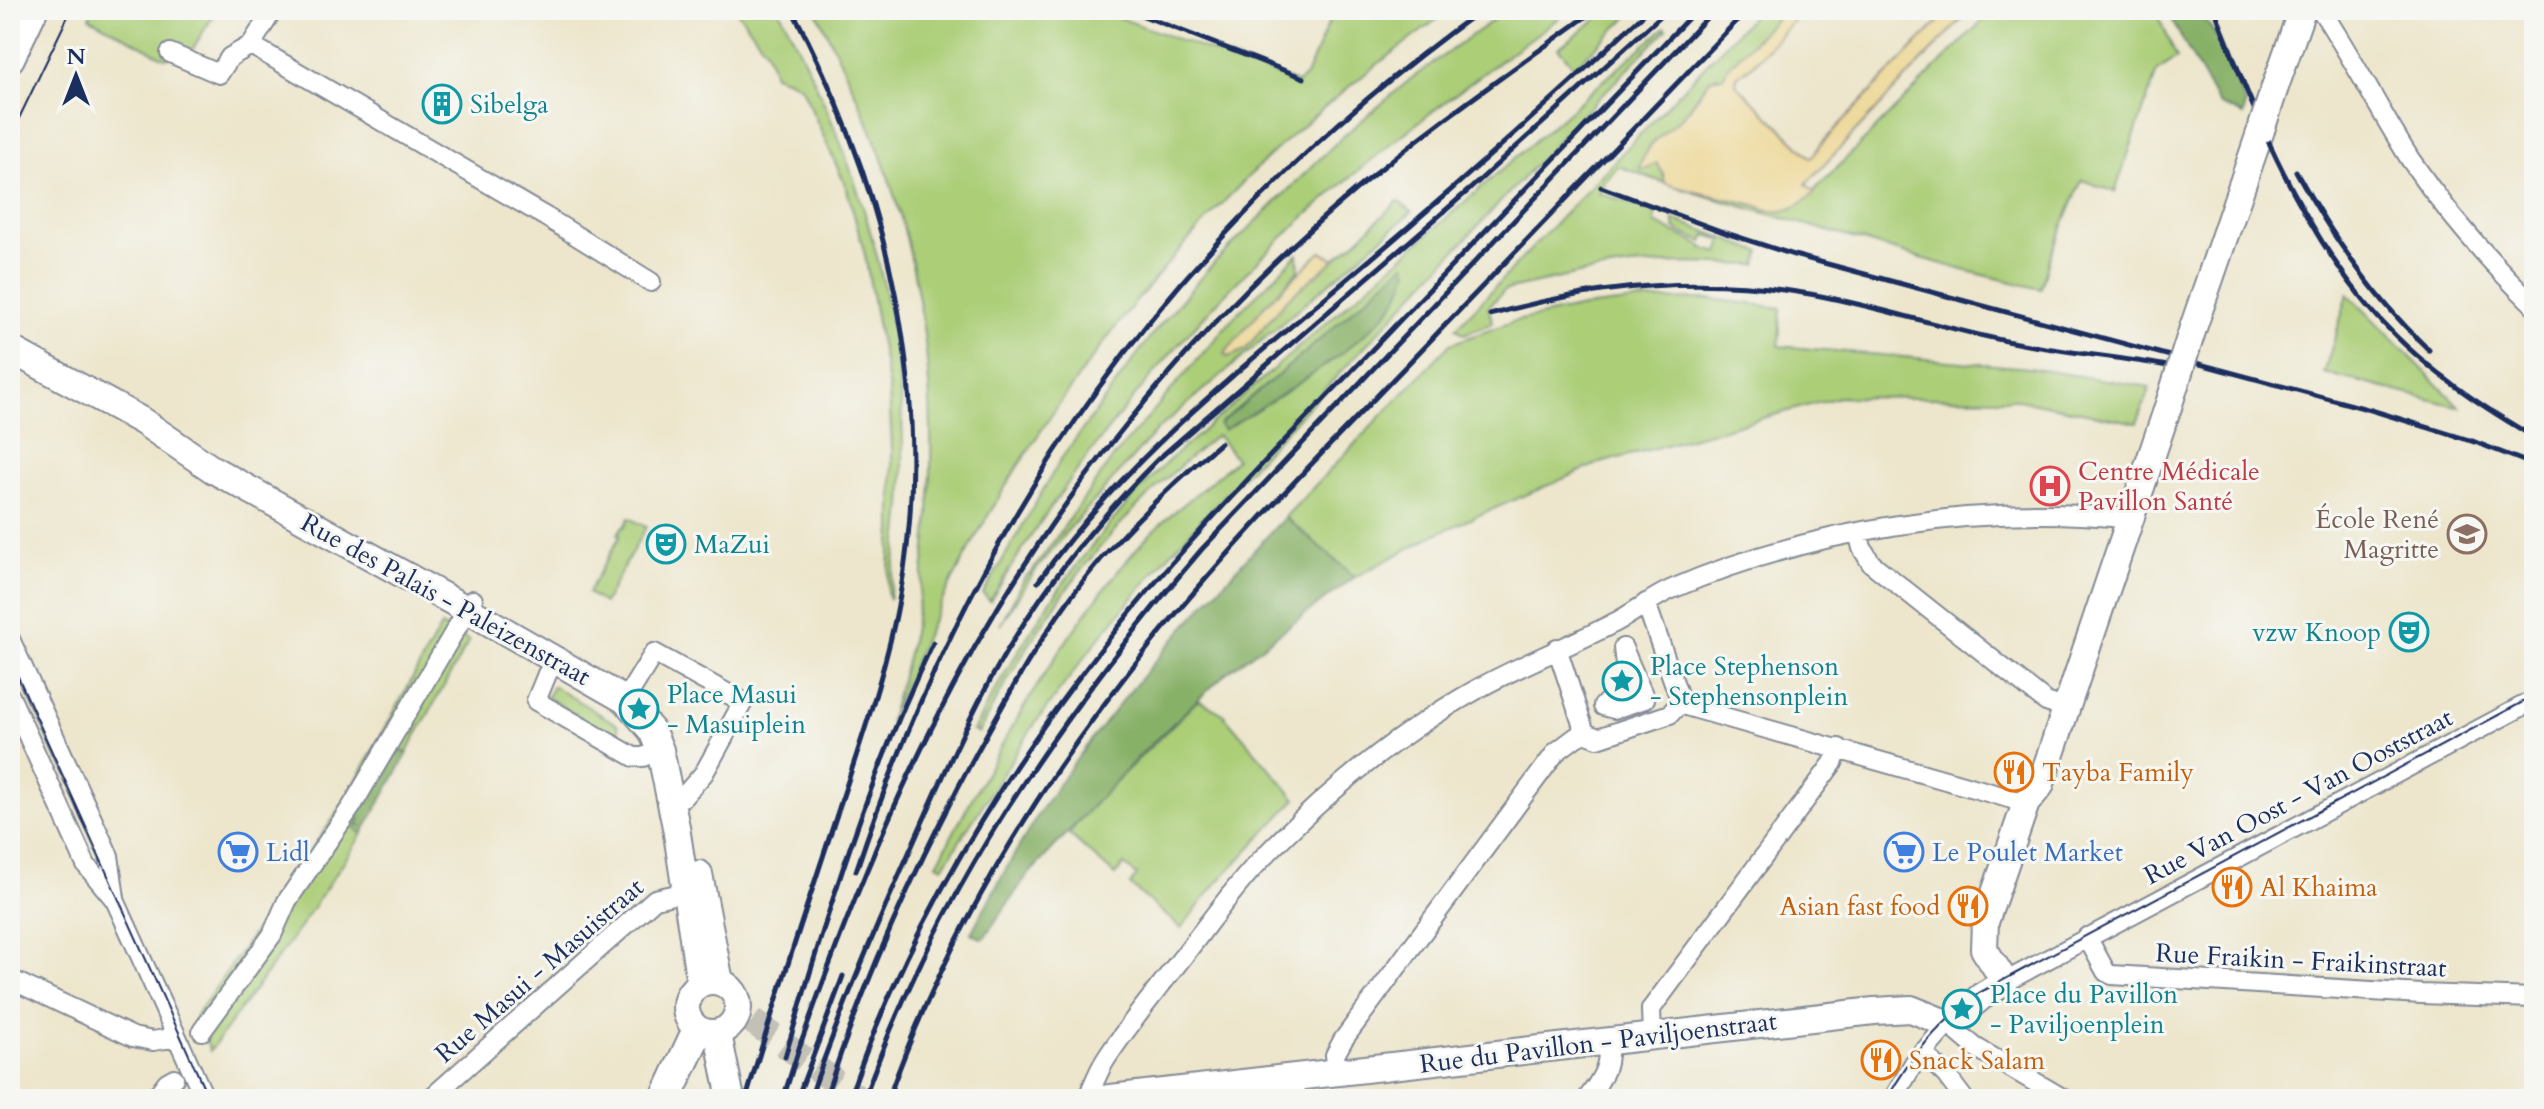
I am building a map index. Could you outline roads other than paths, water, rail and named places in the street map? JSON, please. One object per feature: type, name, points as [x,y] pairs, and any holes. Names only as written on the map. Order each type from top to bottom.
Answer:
[{"type":"main road","points":[[10,58],[33,10]]},
{"type":"street","points":[[170,53],[219,74],[230,57],[251,45],[273,10]]},
{"type":"street","points":[[2005,982],[1984,949],[1985,922],[2026,803],[2040,786],[2067,709],[2302,10]]},
{"type":"street","points":[[2321,10],[2431,189],[2484,254],[2534,305]]},
{"type":"street","points":[[251,45],[651,282]]},
{"type":"street","name":"Rue des Palais - Paleizenstraat","points":[[10,349],[142,421],[212,469],[470,605],[625,700],[652,731],[660,750],[696,900]]},
{"type":"street","name":"Rue des Palais - Paleizenstraat","points":[[10,363],[188,461],[212,469]]},
{"type":"street","points":[[1087,1099],[1104,1061],[1252,870],[1304,818],[1416,727],[1479,688],[1557,648],[1613,624],[1671,590],[1786,550],[1858,532],[1939,520],[2082,514],[2131,519]]},
{"type":"street","points":[[1858,532],[1862,548],[1871,563],[2046,702],[2067,709]]},
{"type":"street","points":[[1337,1072],[1335,1055],[1352,1028],[1556,752],[1585,733],[1598,738],[1670,714],[1679,704],[1646,603]]},
{"type":"street","points":[[202,1031],[272,935],[287,901],[352,806],[470,605]]},
{"type":"street","points":[[10,639],[109,856],[115,900]]},
{"type":"street","points":[[1557,648],[1585,733]]},
{"type":"street","points":[[625,700],[654,653],[743,702],[704,773],[683,797]]},
{"type":"street","points":[[557,660],[547,674],[536,701],[634,757],[660,750]]},
{"type":"street","points":[[1598,691],[1632,679]]},
{"type":"street","points":[[1632,679],[1645,699],[1615,713],[1603,706],[1632,679]]},
{"type":"street","points":[[10,696],[86,865],[115,900],[205,1099]]},
{"type":"street","name":"Rue Van Oost - Van Ooststraat","points":[[2087,937],[2534,700]]},
{"type":"street","points":[[1679,704],[2026,803]]},
{"type":"street","points":[[1652,1036],[1651,1009],[1833,763],[1839,748]]},
{"type":"street","name":"Rue des Palais - Paleizenstraat","points":[[660,750],[670,762],[683,797],[696,900],[689,924],[710,983]]},
{"type":"street","name":"Rue Masui - Masuistraat","points":[[430,1099],[655,899],[696,900]]},
{"type":"street","points":[[1893,1099],[1922,1052],[1971,1004],[2087,937]]},
{"type":"street","name":"Rue Fraikin - Fraikinstraat","points":[[2087,937],[2106,972],[2112,975],[2534,998]]},
{"type":"street","points":[[10,979],[133,1037],[153,1041],[177,1037]]},
{"type":"street","points":[[705,1031],[728,1029],[745,1016],[731,988],[710,983],[693,988],[686,1003],[688,1019],[705,1031],[731,1099]]},
{"type":"street","name":"Rue du Pavillon - Paviljoenstraat","points":[[1102,1099],[1295,1088],[1337,1072],[1902,1009],[1921,1012],[1948,1024]]},
{"type":"street","points":[[1948,1024],[1975,1047],[2064,1099]]},
{"type":"street","points":[[659,1099],[705,1031]]},
{"type":"street","points":[[672,1099],[705,1031]]},
{"type":"street","points":[[1587,1099],[1606,1074],[1610,1058],[1608,1041]]},
{"type":"street","points":[[1922,1052],[1946,1075],[1964,1099]]},
{"type":"street","points":[[154,1099],[174,1078]]},
{"type":"tunnel","points":[[752,1021],[859,1099]]},
{"type":"tram line","points":[[10,137],[71,10]]},
{"type":"tram line","points":[[10,659],[209,1099]]},
{"type":"tram line","points":[[1887,1099],[1927,1041],[1979,993],[2534,696]]},
{"type":"railway","points":[[746,1099],[881,675],[895,622],[910,519],[912,444],[907,368],[895,294],[877,220],[854,148],[792,10]]},
{"type":"railway","points":[[1128,10],[1304,78]]},
{"type":"railway","points":[[1210,10],[1271,16],[1347,16]]},
{"type":"railway","points":[[856,871],[904,740],[961,616],[1025,499],[1098,389],[1179,285],[1270,188],[1371,96],[1481,10]]},
{"type":"railway","points":[[799,1049],[863,879],[938,715],[997,609],[1073,494],[1114,439],[1204,334],[1302,236],[1413,144],[1595,10]]},
{"type":"railway","points":[[1038,582],[1106,497],[1181,422],[1460,182],[1648,10]]},
{"type":"railway","points":[[810,1099],[871,940],[974,712],[1017,634],[1082,543],[1157,460],[1470,189],[1667,10]]},
{"type":"railway","points":[[849,1099],[875,1029],[940,893],[1018,764],[1106,642],[1230,498],[1696,10]]},
{"type":"railway","points":[[864,1099],[894,1022],[928,948],[966,877],[1007,808],[1099,676],[1202,549],[1714,10]]},
{"type":"railway","points":[[888,1099],[912,1036],[970,914],[1039,797],[1117,687],[1188,599],[1278,499],[1747,10]]},
{"type":"railway","points":[[2215,10],[2277,159],[2336,264],[2378,318],[2419,357],[2486,408],[2534,437]]},
{"type":"railway","points":[[2296,171],[2355,266],[2429,350]]},
{"type":"railway","points":[[1601,187],[1794,255],[2371,410],[2475,442],[2534,465]]},
{"type":"railway","points":[[1490,315],[1569,296],[1649,286],[1689,284],[1770,288],[1861,305],[2011,342],[2168,366]]},
{"type":"railway","points":[[825,1099],[857,1009],[913,878],[990,728],[1029,661],[1056,618],[1102,558],[1150,506],[1220,443]]},
{"type":"railway","points":[[785,1057],[833,899],[869,795],[933,643]]},
{"type":"railway","points":[[797,1099],[843,976]]},
{"type":"railway","points":[[783,1099],[802,1039]]},
{"type":"place","name":"Sibelga","points":[[442,104]]},
{"type":"place","name":"Centre Médicale Pavillon Santé","points":[[2050,486]]},
{"type":"place","name":"École René Magritte","points":[[2467,534]]},
{"type":"place","name":"MaZui","points":[[666,544]]},
{"type":"place","name":"vzw Knoop","points":[[2409,632]]},
{"type":"place","name":"Place Stephenson - Stephensonplein","points":[[1622,681]]},
{"type":"place","name":"Place Masui - Masuiplein","points":[[639,709]]},
{"type":"place","name":"Tayba Family","points":[[2014,772]]},
{"type":"place","name":"Lidl","points":[[238,852]]},
{"type":"place","name":"Le Poulet Market","points":[[1904,852]]},
{"type":"place","name":"Al Khaima","points":[[2232,887]]},
{"type":"place","name":"Asian fast food","points":[[1968,906]]},
{"type":"place","name":"Place du Pavillon - Paviljoenplein","points":[[1962,1009]]},
{"type":"place","name":"Snack Salam","points":[[1881,1060]]}]
